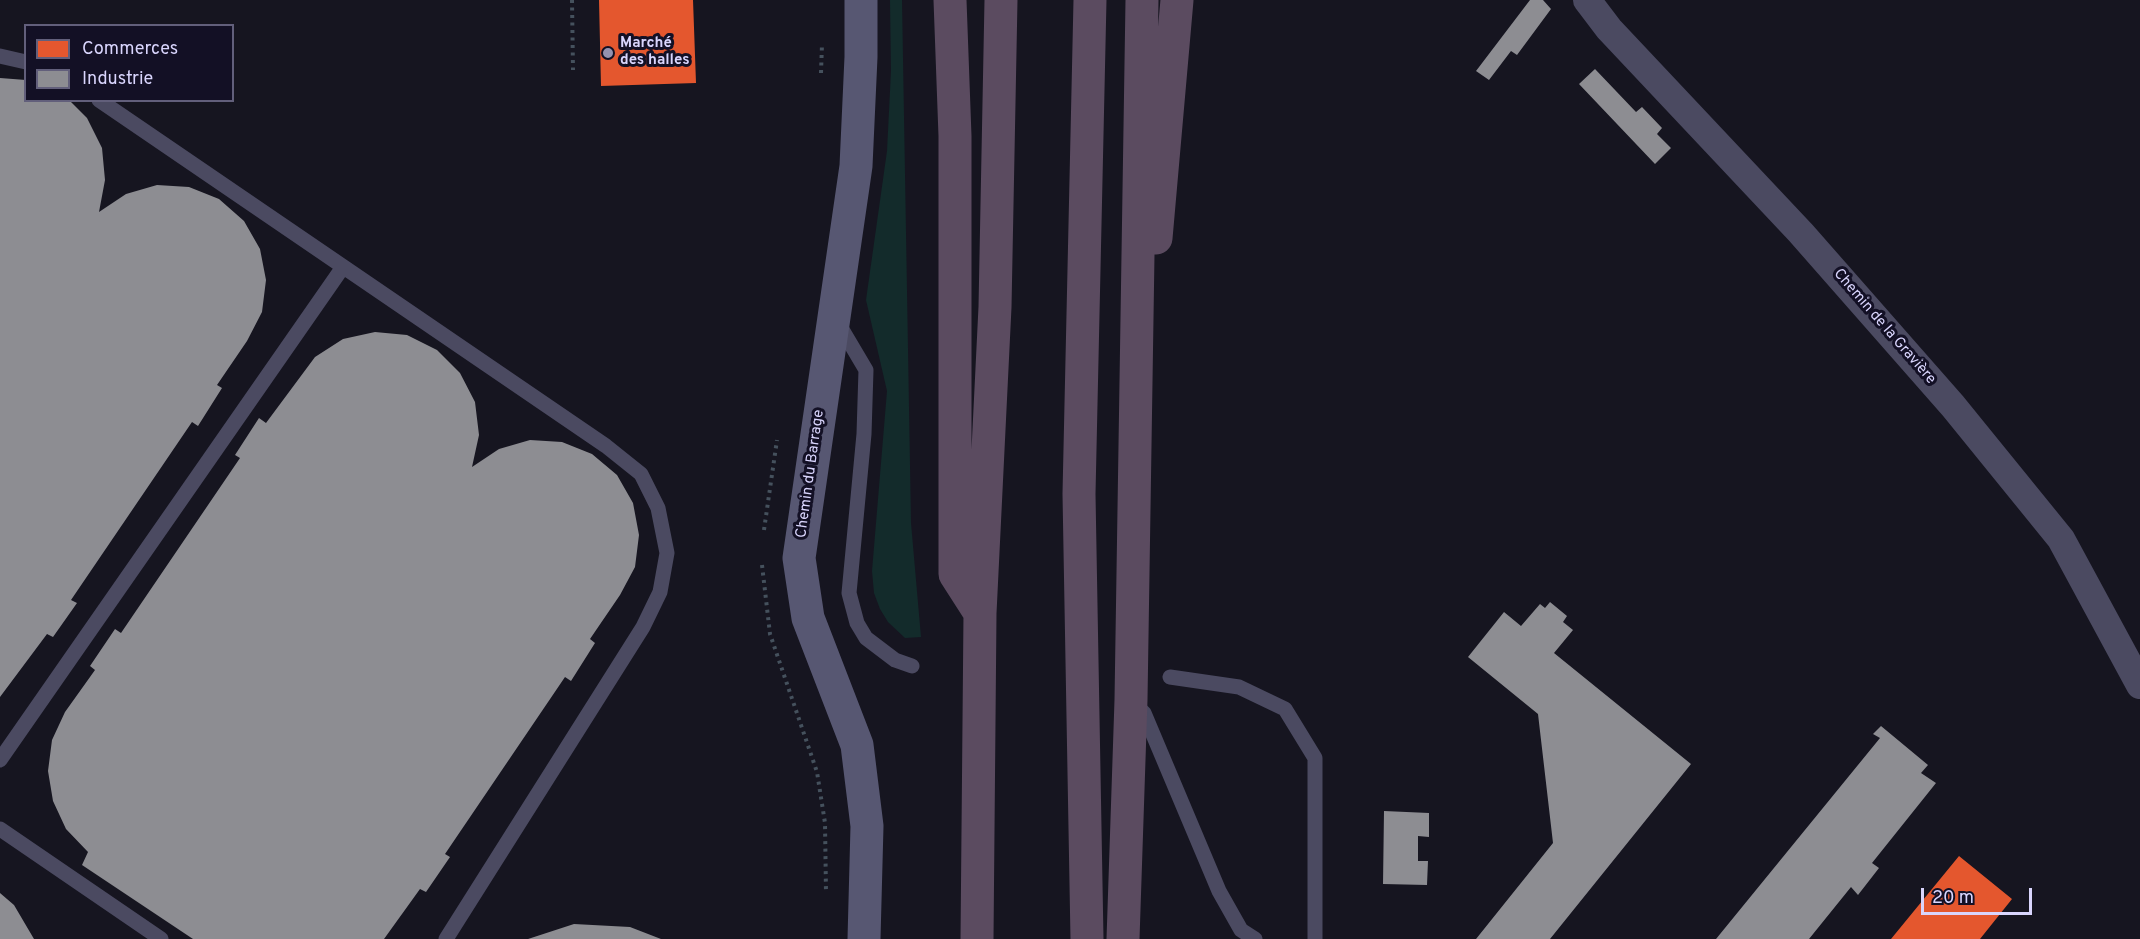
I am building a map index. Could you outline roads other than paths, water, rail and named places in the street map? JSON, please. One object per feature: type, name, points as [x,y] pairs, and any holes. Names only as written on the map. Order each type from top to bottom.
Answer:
[{"type":"highway","points":[[950,0],[956,136],[955,574],[980,612]]},
{"type":"highway","points":[[977,939],[980,612],[995,307],[1001,0]]},
{"type":"highway","points":[[1087,939],[1080,494],[1089,0]]},
{"type":"highway","points":[[1123,939],[1131,700],[1142,0]]},
{"type":"highway","points":[[1135,418],[1162,186],[1177,0]]},
{"type":"main road","name":"Chemin du Barrage","points":[[861,0],[856,166],[799,558],[808,618],[857,745],[867,826],[864,939]]},
{"type":"street","name":"Chemin de la Gravière","points":[[1587,0],[1609,29],[1801,234],[1968,423],[2061,539],[2140,685]]},
{"type":"lane","points":[[0,56],[24,62]]},
{"type":"lane","points":[[102,102],[606,446],[641,474],[658,508],[667,553],[660,592],[643,627],[446,939]]},
{"type":"lane","points":[[0,760],[343,267]]},
{"type":"lane","points":[[834,316],[866,370],[864,434],[849,592],[857,623],[866,638],[895,660],[912,666]]},
{"type":"lane","points":[[1170,677],[1239,687],[1285,709],[1315,758],[1315,939]]},
{"type":"lane","points":[[1131,700],[1144,713],[1219,891],[1241,930],[1255,939]]},
{"type":"lane","points":[[0,829],[161,939]]},
{"type":"place","name":"Marché des halles","points":[[608,53]]}]
